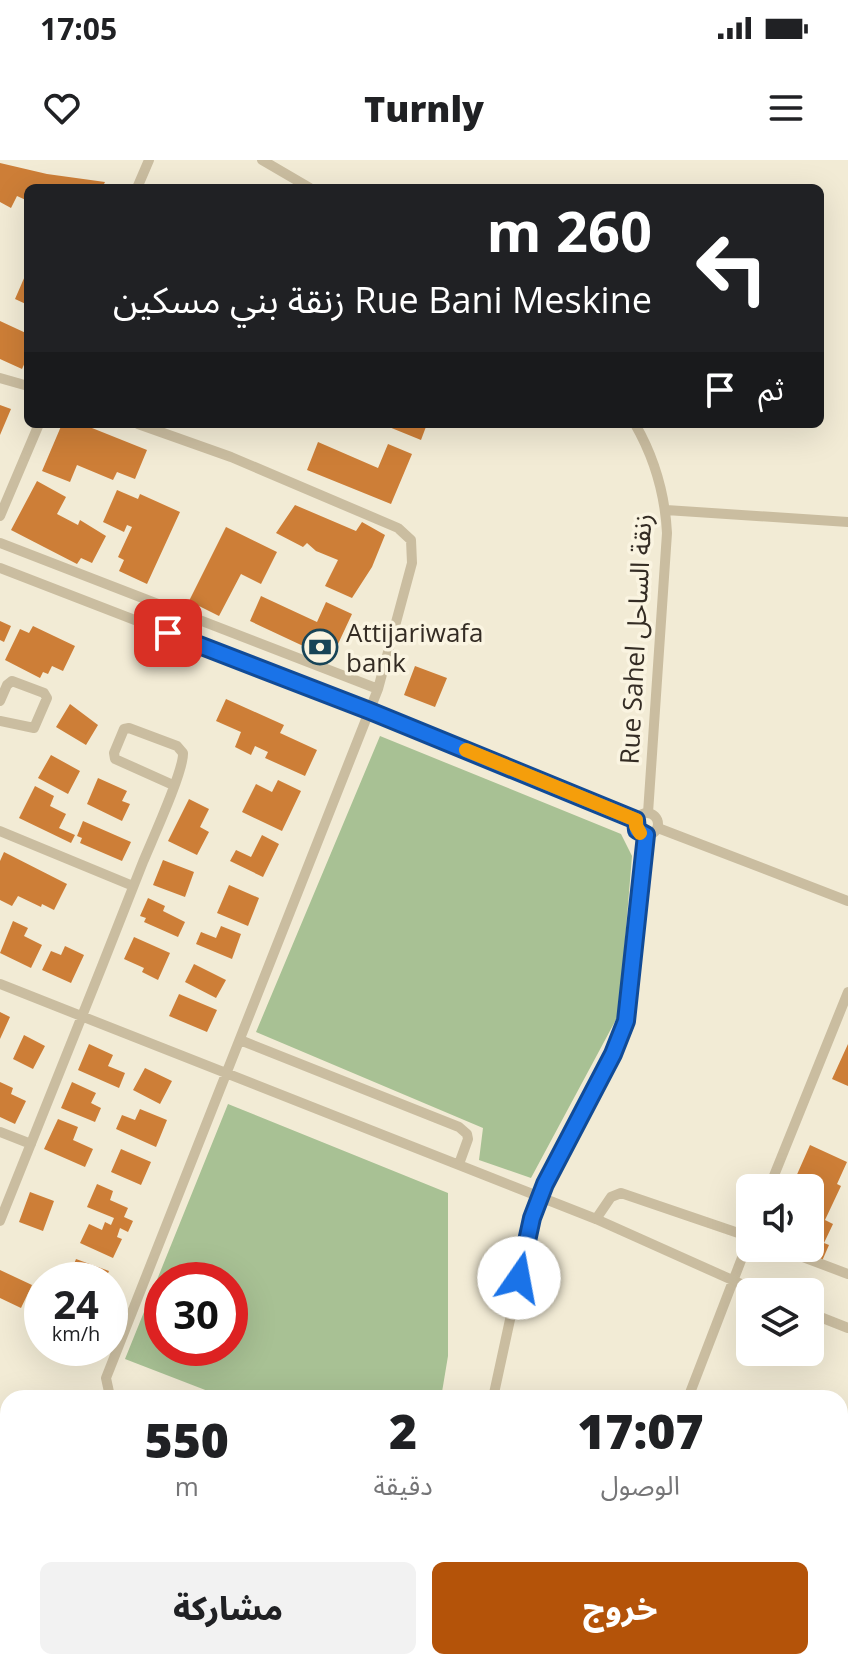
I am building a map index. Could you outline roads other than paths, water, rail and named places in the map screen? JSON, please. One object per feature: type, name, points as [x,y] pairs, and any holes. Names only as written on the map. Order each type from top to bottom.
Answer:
[{"type":"street","points":[[139,184],[149,160]]},
{"type":"street","points":[[262,160],[303,184]]},
{"type":"street","points":[[0,378],[24,385]]},
{"type":"street","points":[[0,516],[37,428]]},
{"type":"street","points":[[109,1390],[106,1378],[370,711],[412,563],[411,540],[406,533],[382,520],[231,457],[149,428]]},
{"type":"street","name":"Rue Sahel زنقة الساحل","points":[[637,428],[649,451],[666,510],[666,556],[648,813]]},
{"type":"street","points":[[666,510],[848,522]]},
{"type":"street","points":[[0,543],[378,689]]},
{"type":"street","points":[[0,568],[370,711],[636,820]]},
{"type":"street","points":[[0,701],[12,681],[44,693],[47,698],[34,728],[0,721]]},
{"type":"street","points":[[0,1221],[183,760],[180,749],[129,728],[123,731],[114,753],[115,759],[173,785]]},
{"type":"street","points":[[648,813],[657,820],[658,828],[646,835],[637,830],[636,820],[648,813]]},
{"type":"street","points":[[658,828],[848,901]]},
{"type":"street","points":[[0,831],[133,886]]},
{"type":"street","points":[[495,1390],[532,1218],[613,1054],[626,1021],[646,835]]},
{"type":"street","points":[[0,984],[596,1219],[736,1283]]},
{"type":"street","points":[[775,1174],[848,992]]},
{"type":"street","points":[[240,1040],[459,1127],[468,1139],[459,1164]]},
{"type":"street","points":[[0,1132],[31,1144]]},
{"type":"street","points":[[596,1219],[611,1197],[621,1193],[736,1232]]},
{"type":"street","points":[[691,1390],[740,1262]]},
{"type":"street","points":[[816,1262],[848,1274]]},
{"type":"street","points":[[824,1319],[848,1328]]},
{"type":"place","name":"Attijariwafa bank","points":[[320,647]]}]
